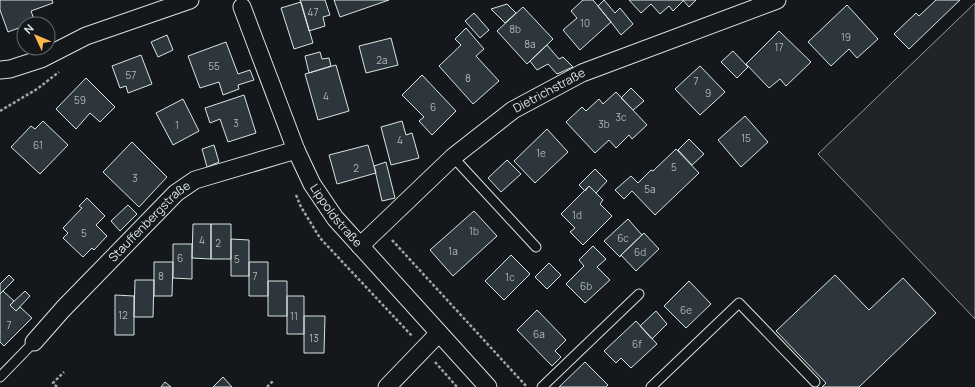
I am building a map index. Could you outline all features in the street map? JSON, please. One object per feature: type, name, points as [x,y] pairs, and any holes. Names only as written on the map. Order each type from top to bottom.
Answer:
[{"type":"street","points":[[0,70],[10,69],[41,59],[86,36],[190,0]]},
{"type":"street","name":"Dietrichstraße","points":[[360,246],[453,157],[513,110],[582,73],[777,0]]},
{"type":"street","name":"Lippoldstraße","points":[[240,2],[296,150],[312,184],[335,218],[488,387]]},
{"type":"street","name":"Stauffenbergstraße","points":[[34,342],[63,309],[176,193],[195,180],[296,150]]},
{"type":"street","points":[[387,387],[439,333]]},
{"type":"lane","points":[[453,157],[536,247]]},
{"type":"lane","points":[[542,387],[639,294]]},
{"type":"lane","points":[[651,387],[739,303],[815,382]]},
{"type":"lane","points":[[0,377],[34,342]]},
{"type":"path","points":[[0,111],[38,89],[60,71]]},
{"type":"path","points":[[380,227],[527,387]]},
{"type":"path","points":[[57,387],[53,383],[64,372]]},
{"type":"path","points":[[267,387],[274,380]]},
{"type":"shaded area","points":[[975,3],[975,319],[818,154]]},
{"type":"building","points":[[0,0],[52,0],[53,3],[31,11],[33,16],[16,16],[16,29],[8,32],[0,10]]},
{"type":"building","points":[[300,0],[325,0],[330,15],[323,17],[325,26],[309,31]]},
{"type":"building","points":[[334,0],[389,0],[340,17]]},
{"type":"building","points":[[583,0],[593,0],[611,22],[580,50],[563,30],[577,18],[571,11]]},
{"type":"building","points":[[604,0],[615,13],[620,8],[633,24],[621,35],[598,6]]},
{"type":"building","points":[[629,0],[683,1],[673,11],[669,6],[660,14],[651,4],[641,13]]},
{"type":"building","points":[[683,0],[696,0],[689,7]]},
{"type":"building","points":[[936,0],[960,0],[909,49],[894,34],[916,13],[919,16]]},
{"type":"building","points":[[301,2],[313,43],[294,49],[281,8]]},
{"type":"building","points":[[507,4],[516,13],[505,23],[491,9]]},
{"type":"building","points":[[847,5],[878,39],[857,58],[849,49],[831,66],[808,42]]},
{"type":"building","points":[[523,7],[553,39],[527,64],[497,31]]},
{"type":"building","points":[[474,13],[489,30],[480,38],[465,21]]},
{"type":"building","points":[[466,28],[484,49],[476,56],[499,81],[473,104],[439,66],[461,45],[455,39]]},
{"type":"building","points":[[779,31],[811,62],[786,86],[780,79],[769,88],[746,64]]},
{"type":"building","points":[[167,35],[173,50],[158,57],[151,42]]},
{"type":"building","points":[[391,38],[398,65],[366,73],[359,46]]},
{"type":"building","points":[[226,42],[238,74],[250,70],[254,80],[238,85],[239,89],[223,95],[219,82],[200,88],[188,56]]},
{"type":"building","points":[[547,45],[559,59],[563,57],[573,67],[557,74],[548,64],[537,70],[530,61]]},
{"type":"building","points":[[733,51],[748,67],[737,78],[721,62]]},
{"type":"building","points":[[320,52],[322,59],[329,58],[331,66],[309,73],[305,56]]},
{"type":"building","points":[[141,55],[152,84],[128,93],[126,86],[120,88],[112,66]]},
{"type":"building","points":[[336,65],[349,111],[318,120],[305,74]]},
{"type":"building","points":[[700,66],[725,92],[700,115],[675,89]]},
{"type":"building","points":[[422,75],[456,111],[432,135],[419,121],[424,117],[402,95]]},
{"type":"building","points":[[86,78],[115,107],[100,122],[90,113],[76,129],[56,109]]},
{"type":"building","points":[[631,88],[644,101],[633,110],[621,98]]},
{"type":"building","points":[[616,92],[647,125],[632,139],[629,135],[616,148],[609,140],[595,153],[566,122],[582,107],[586,111],[599,99],[603,104]]},
{"type":"building","points":[[244,95],[256,133],[228,142],[220,119],[210,123],[205,108]]},
{"type":"building","points":[[183,99],[199,131],[173,145],[156,113]]},
{"type":"building","points":[[745,116],[768,142],[741,167],[718,140]]},
{"type":"building","points":[[43,121],[68,145],[40,174],[11,147],[31,126],[35,129]]},
{"type":"building","points":[[402,121],[406,135],[412,133],[419,158],[391,165],[381,127]]},
{"type":"building","points":[[547,129],[568,152],[535,183],[514,161]]},
{"type":"building","points":[[689,139],[704,154],[692,165],[678,150]]},
{"type":"building","points":[[132,142],[167,177],[139,207],[103,172]]},
{"type":"building","points":[[214,145],[219,162],[207,167],[202,149]]},
{"type":"building","points":[[368,145],[376,173],[337,184],[329,155]]},
{"type":"building","points":[[676,149],[699,173],[655,215],[632,191],[624,199],[615,190],[631,176],[638,183]]},
{"type":"building","points":[[507,160],[521,174],[501,192],[488,178]]},
{"type":"building","points":[[386,162],[395,198],[382,201],[374,166]]},
{"type":"building","points":[[595,169],[607,181],[596,193],[589,186],[585,191],[579,185]]},
{"type":"building","points":[[589,186],[603,200],[600,204],[612,216],[583,245],[570,232],[575,228],[561,214]]},
{"type":"building","points":[[87,198],[105,216],[96,225],[107,236],[94,250],[92,248],[83,257],[63,238],[68,233],[63,228],[82,208],[79,206]]},
{"type":"building","points":[[128,205],[137,214],[120,231],[111,221]]},
{"type":"building","points":[[474,211],[497,236],[453,276],[430,250]]},
{"type":"building","points":[[628,219],[642,235],[620,257],[604,241]]},
{"type":"building","points":[[193,224],[211,224],[211,259],[192,258]]},
{"type":"building","points":[[211,224],[231,224],[231,259],[211,259]]},
{"type":"building","points":[[644,233],[659,249],[636,271],[621,255]]},
{"type":"building","points":[[231,239],[249,240],[249,276],[231,276]]},
{"type":"building","points":[[173,244],[192,244],[192,279],[173,278]]},
{"type":"building","points":[[593,246],[606,259],[597,267],[610,280],[585,303],[566,284],[584,266],[579,260]]},
{"type":"building","points":[[511,255],[530,274],[504,300],[485,281]]},
{"type":"building","points":[[154,262],[173,262],[172,296],[154,296]]},
{"type":"building","points":[[249,262],[268,262],[268,296],[249,296]]},
{"type":"building","points":[[549,263],[561,275],[547,289],[535,277]]},
{"type":"building","points":[[9,275],[14,280],[0,294],[0,284]]},
{"type":"building","points":[[835,275],[869,310],[903,278],[936,313],[859,387],[822,387],[826,383],[776,331]]},
{"type":"building","points":[[135,280],[154,280],[153,317],[134,317]]},
{"type":"building","points":[[268,281],[287,281],[287,316],[268,316]]},
{"type":"building","points":[[689,281],[711,304],[686,328],[664,306]]},
{"type":"building","points":[[3,291],[14,301],[10,305],[16,311],[20,307],[32,318],[4,346],[0,342],[0,294]]},
{"type":"building","points":[[25,291],[30,296],[16,311],[10,305]]},
{"type":"building","points":[[115,295],[134,296],[134,335],[115,335]]},
{"type":"building","points":[[287,296],[304,296],[304,334],[287,334]]},
{"type":"building","points":[[537,310],[566,340],[555,351],[561,357],[552,366],[517,330]]},
{"type":"building","points":[[656,311],[667,324],[652,339],[640,326]]},
{"type":"building","points":[[304,316],[325,316],[324,353],[304,353]]},
{"type":"building","points":[[636,321],[657,344],[631,368],[621,358],[616,363],[604,351]]},
{"type":"building","points":[[585,362],[608,385],[606,387],[559,387]]},
{"type":"building","points":[[223,377],[232,387],[213,387]]},
{"type":"building","points":[[165,382],[171,387],[161,387]]}]
